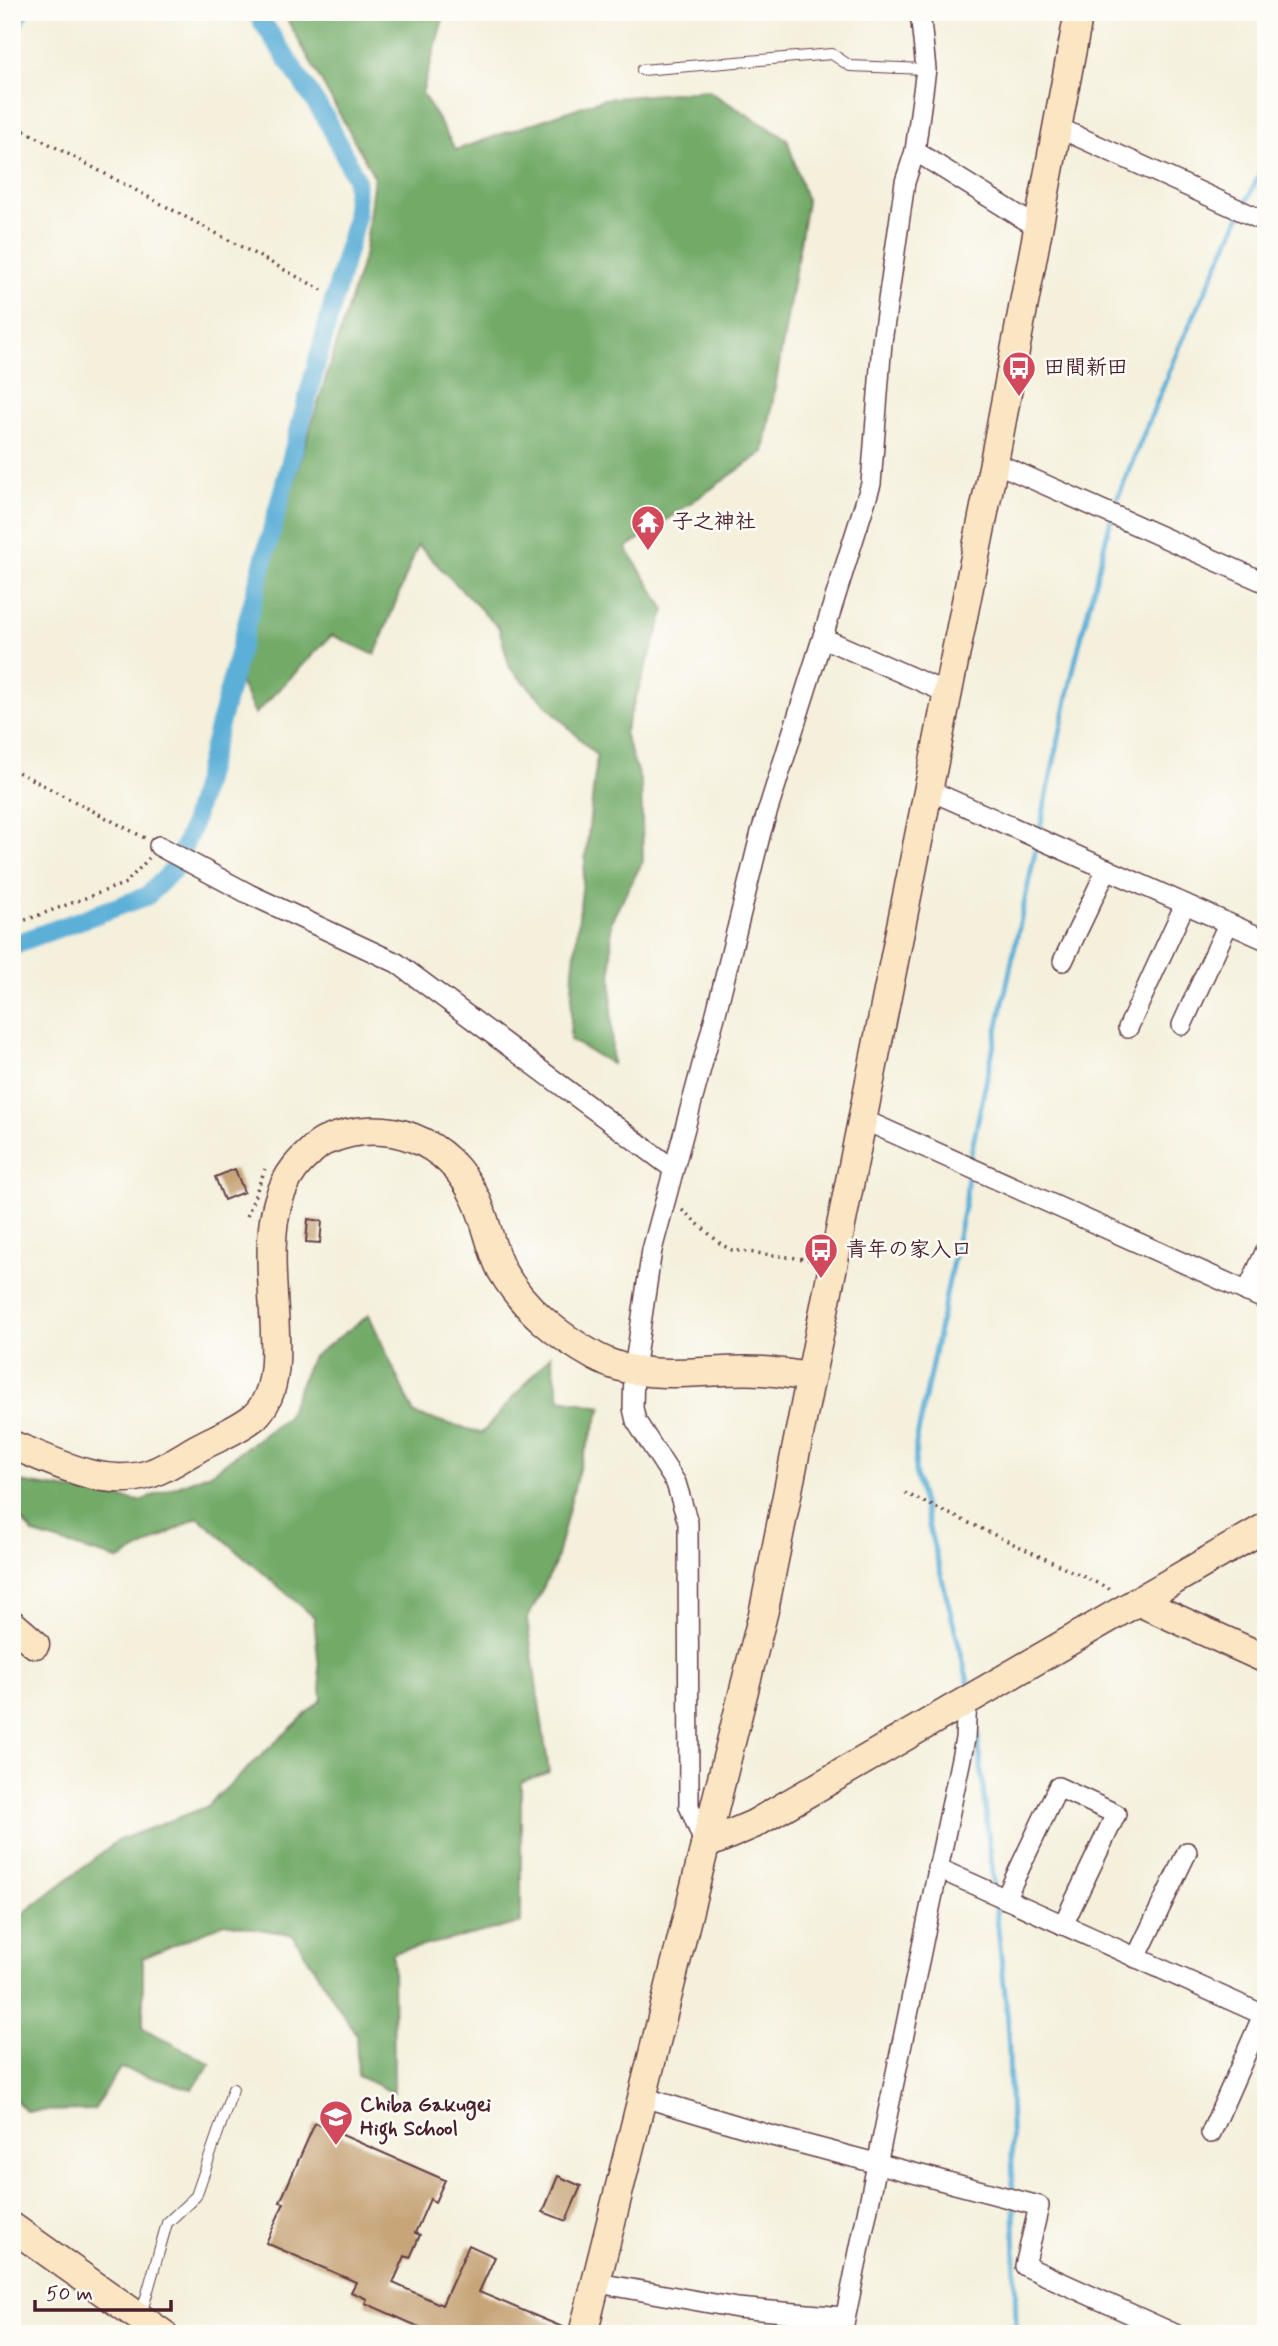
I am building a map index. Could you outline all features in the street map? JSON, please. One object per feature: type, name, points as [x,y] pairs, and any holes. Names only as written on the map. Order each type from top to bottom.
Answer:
[{"type":"street","points":[[705,1845],[689,1806],[688,1523],[677,1483],[636,1421],[632,1408],[634,1370],[652,1250],[665,1194],[716,1013],[761,832],[871,484],[882,342],[905,183],[915,150],[926,69],[920,12]]},
{"type":"street","points":[[583,2334],[598,2283],[764,1610],[1040,229],[1079,12]]},
{"type":"street","points":[[1057,127],[1266,222]]},
{"type":"street","points":[[915,150],[1040,229]]},
{"type":"street","points":[[994,462],[1266,583]]},
{"type":"street","points":[[823,638],[947,692]]},
{"type":"street","points":[[929,790],[1266,940]]},
{"type":"street","points":[[159,846],[248,894],[397,963],[672,1168]]},
{"type":"street","points":[[1063,961],[1107,869]]},
{"type":"street","points":[[1128,1028],[1185,904]]},
{"type":"street","points":[[1182,1025],[1228,923]]},
{"type":"street","points":[[864,1120],[1266,1300]]},
{"type":"street","points":[[12,1446],[100,1477],[125,1480],[154,1473],[255,1416],[268,1396],[274,1371],[272,1234],[277,1202],[286,1178],[297,1163],[320,1143],[348,1132],[393,1132],[415,1136],[440,1150],[458,1170],[476,1199],[502,1269],[523,1301],[547,1326],[598,1359],[634,1370],[665,1373],[763,1371],[810,1377]]},
{"type":"street","points":[[1247,1292],[1266,1250]]},
{"type":"street","points":[[705,1845],[754,1824],[1266,1527]]},
{"type":"street","points":[[1137,1601],[1266,1659]]},
{"type":"street","points":[[12,1624],[35,1644]]},
{"type":"street","points":[[598,2283],[843,2326],[965,1739],[967,1700]]},
{"type":"street","points":[[1005,1899],[1058,1787],[1116,1814],[1063,1925]]},
{"type":"street","points":[[1136,1958],[1187,1852]]},
{"type":"street","points":[[937,1868],[1264,2015],[1211,2133]]},
{"type":"street","points":[[643,2097],[877,2164],[1039,2206],[1025,2266],[1175,2334]]},
{"type":"street","points":[[12,2227],[152,2326]]},
{"type":"lane","points":[[642,70],[832,54],[850,66],[926,69]]},
{"type":"lane","points":[[152,2326],[167,2223],[196,2196],[233,2089]]},
{"type":"path","points":[[12,124],[322,290]]},
{"type":"path","points":[[12,769],[159,846],[126,883],[12,925]]},
{"type":"path","points":[[665,1194],[722,1245],[732,1250],[832,1263]]},
{"type":"path","points":[[905,1493],[1137,1601]]},
{"type":"green space","points":[[283,12],[445,12],[422,93],[456,150],[603,99],[707,90],[787,139],[807,202],[764,452],[626,548],[665,610],[624,733],[641,783],[643,861],[611,921],[612,1064],[570,1040],[573,970],[597,756],[510,668],[499,628],[418,545],[375,655],[332,635],[255,714],[235,671],[365,252],[374,176]]},
{"type":"green space","points":[[369,1315],[414,1414],[482,1433],[551,1355],[560,1399],[602,1407],[580,1465],[555,1564],[527,1620],[549,1772],[521,1782],[521,1923],[393,1953],[394,2093],[358,2076],[356,2034],[293,1935],[225,1923],[143,1958],[143,2028],[211,2064],[192,2089],[120,2068],[94,2110],[27,2111],[12,2097],[12,1910],[21,1915],[117,1841],[206,1807],[322,1699],[314,1617],[198,1517],[120,1560],[34,1534],[12,1510],[12,1481],[140,1501],[213,1472],[287,1417],[311,1358]]},
{"type":"building","points":[[235,1169],[244,1192],[224,1200],[215,1177]]},
{"type":"building","points":[[308,1219],[322,1221],[320,1243],[306,1242]]},
{"type":"building","points":[[315,2123],[445,2180],[435,2202],[430,2199],[415,2233],[420,2235],[410,2258],[405,2256],[393,2283],[442,2305],[469,2245],[495,2257],[479,2292],[567,2329],[567,2334],[435,2334],[365,2303],[367,2299],[351,2292],[356,2282],[266,2243],[284,2203],[280,2202]]},
{"type":"building","points":[[558,2176],[581,2186],[566,2221],[543,2212]]},
{"type":"waterway","points":[[12,40],[28,12]]},
{"type":"waterway","points":[[12,945],[147,896],[174,869],[191,830],[356,218],[356,179],[327,120],[256,12]]},
{"type":"waterway","points":[[1244,207],[1266,160]]},
{"type":"waterway","points":[[1113,509],[1179,348],[1240,216]]},
{"type":"waterway","points":[[1039,833],[1075,662],[1111,519]]},
{"type":"waterway","points":[[969,1162],[1037,843]]},
{"type":"waterway","points":[[968,1172],[966,1197],[916,1443],[915,1472],[970,1689]]},
{"type":"waterway","points":[[975,1712],[994,1887]]},
{"type":"waterway","points":[[995,1900],[1008,2022],[1013,2194]]},
{"type":"waterway","points":[[1014,2204],[1016,2334]]},
{"type":"place","name":"田間新田","points":[[1019,398]]},
{"type":"place","name":"子之神社","points":[[648,552]]},
{"type":"place","name":"青年の家入口","points":[[821,1280]]},
{"type":"place","name":"Chiba Gakugei High School","points":[[336,2147]]}]
